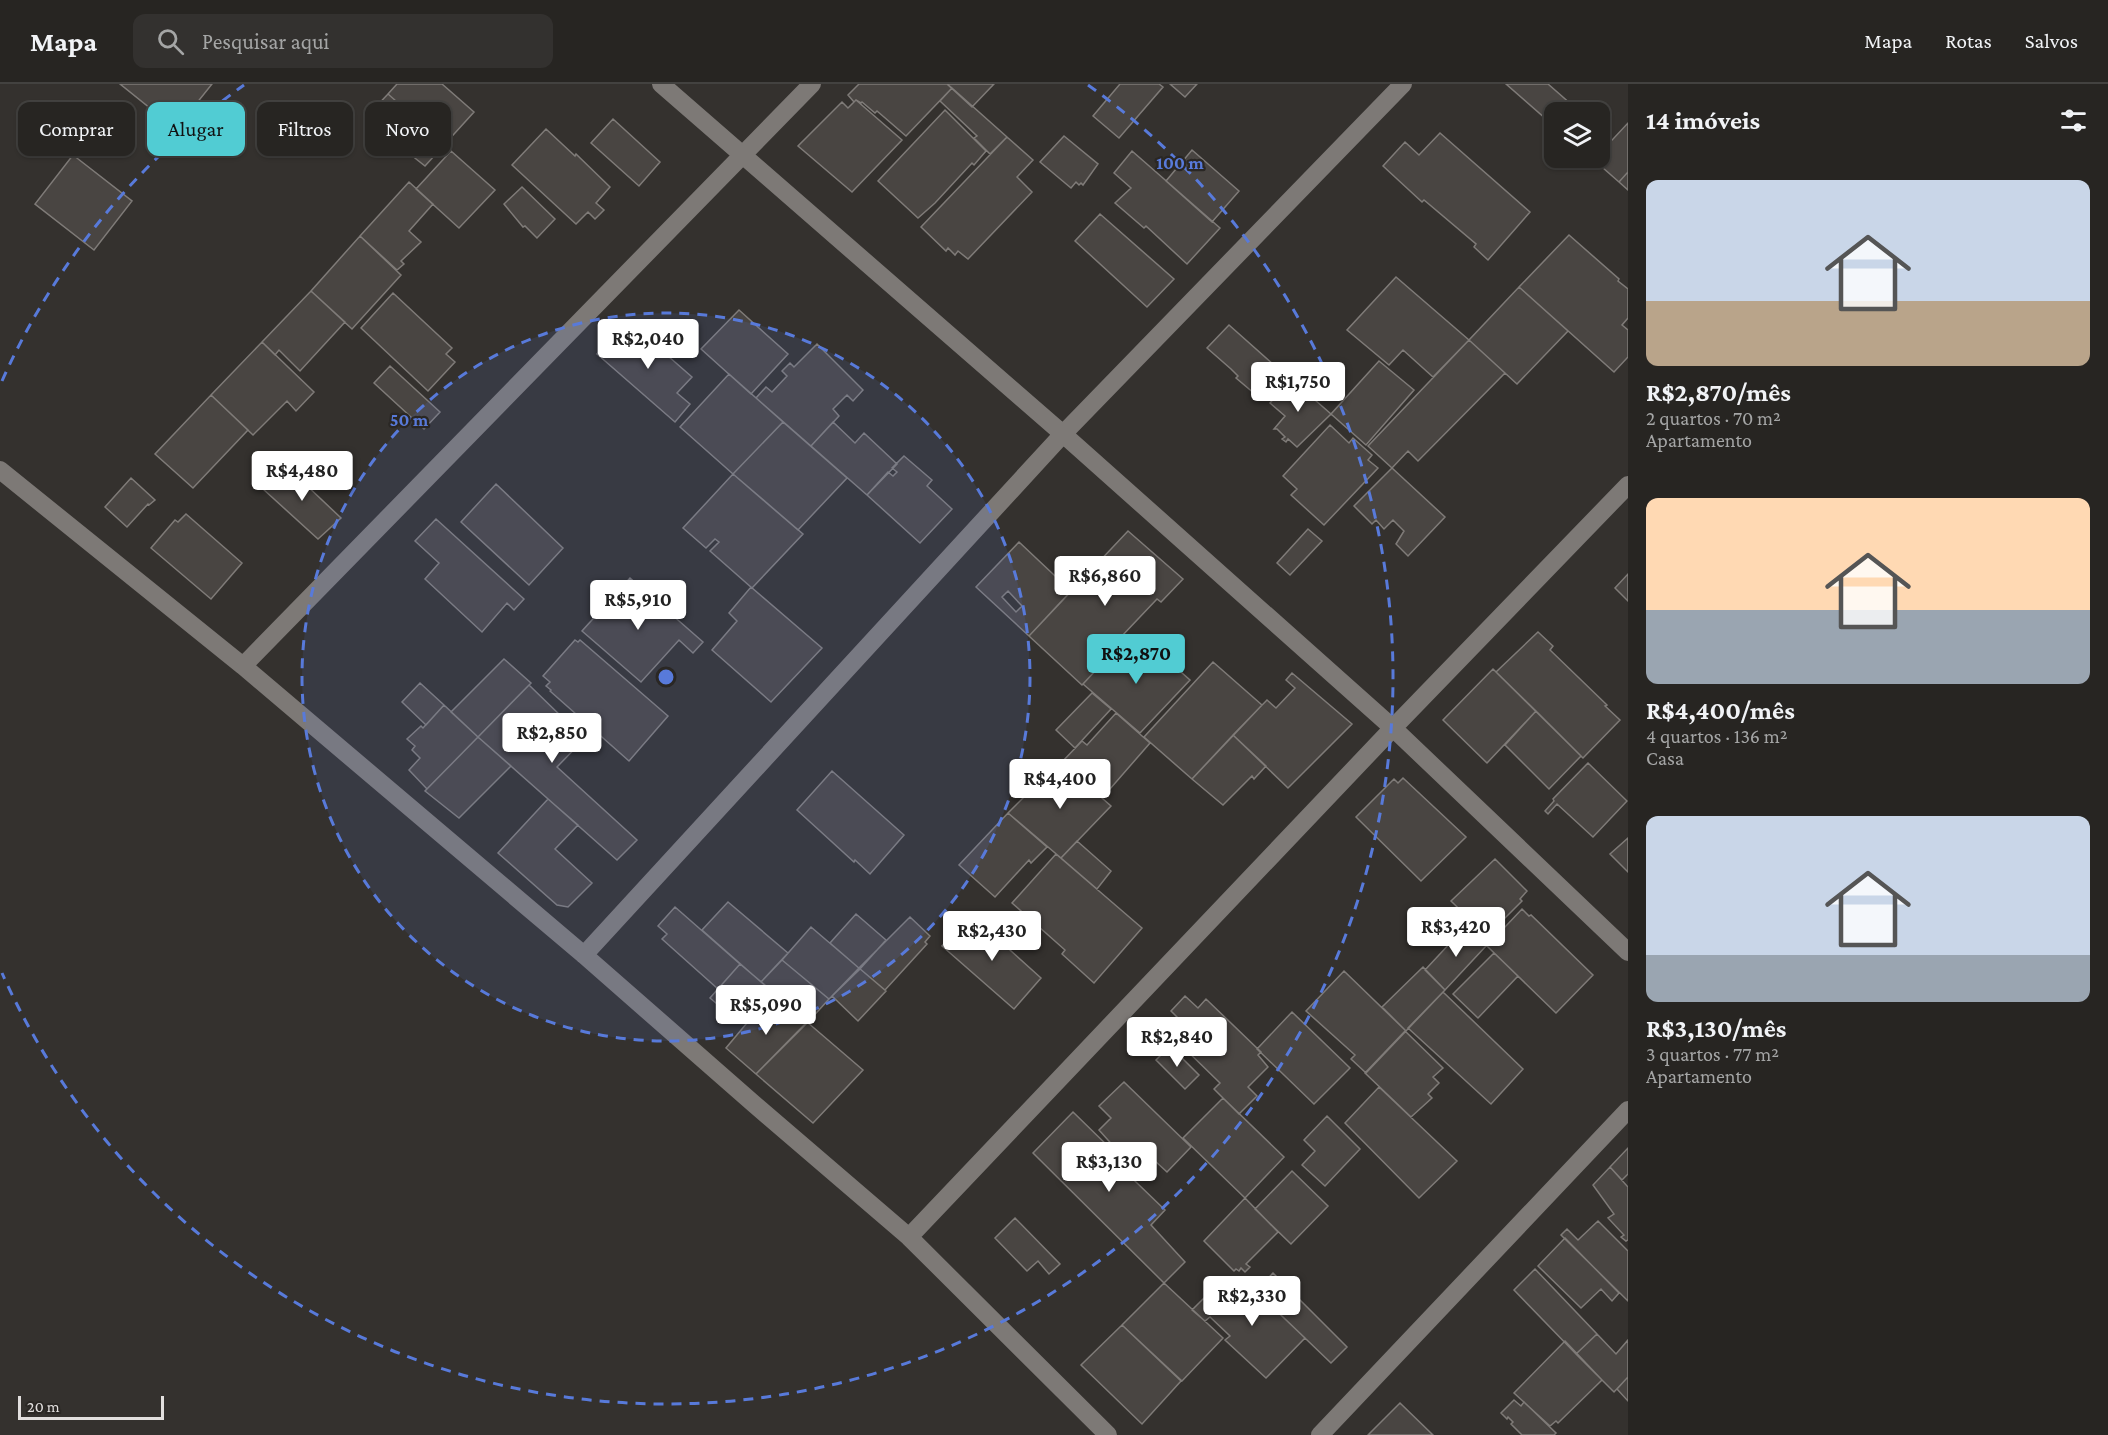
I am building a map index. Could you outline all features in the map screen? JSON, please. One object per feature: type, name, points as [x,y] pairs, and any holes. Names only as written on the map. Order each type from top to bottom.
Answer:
[{"type":"street","points":[[661,84],[1062,434],[1393,728],[1628,952]]},
{"type":"street","points":[[243,666],[812,84]]},
{"type":"street","points":[[584,955],[1062,434],[1403,84]]},
{"type":"street","points":[[0,470],[243,666],[584,955],[909,1237],[1108,1435]]},
{"type":"street","points":[[909,1237],[1393,728],[1628,485]]},
{"type":"street","points":[[1320,1435],[1628,1110]]},
{"type":"building","points":[[120,84],[212,84],[198,102],[147,102],[147,106]]},
{"type":"building","points":[[397,84],[442,84],[474,112],[451,137],[451,102],[397,102],[388,94]]},
{"type":"building","points":[[859,84],[947,84],[952,88],[906,136],[877,111],[875,113],[862,102],[856,100],[854,102],[848,95]]},
{"type":"building","points":[[947,84],[994,84],[972,107]]},
{"type":"building","points":[[1120,84],[1159,84],[1163,87],[1119,138],[1093,116]]},
{"type":"building","points":[[1170,84],[1197,84],[1185,97]]},
{"type":"building","points":[[1506,84],[1548,84],[1569,102],[1544,102],[1544,117]]},
{"type":"building","points":[[952,88],[1007,137],[990,154],[974,138],[977,136],[940,101]]},
{"type":"building","points":[[388,94],[397,102],[380,102]]},
{"type":"building","points":[[856,100],[902,140],[852,192],[798,146],[842,102],[848,108]]},
{"type":"building","points":[[945,110],[986,151],[918,218],[878,181]]},
{"type":"building","points":[[613,119],[660,162],[639,186],[591,143]]},
{"type":"building","points":[[1628,123],[1628,172],[1619,182],[1603,168],[1610,168],[1610,142]]},
{"type":"building","points":[[546,129],[610,187],[596,203],[604,210],[595,219],[588,212],[576,224],[512,165]]},
{"type":"building","points":[[1440,133],[1530,212],[1488,260],[1474,247],[1476,244],[1424,200],[1422,202],[1383,166],[1405,142],[1419,155]]},
{"type":"building","points":[[1064,136],[1098,164],[1083,185],[1076,182],[1071,188],[1040,162]]},
{"type":"building","points":[[1007,137],[1033,160],[1017,177],[1032,192],[968,259],[958,251],[955,255],[948,248],[946,251],[921,227]]},
{"type":"building","points":[[1192,150],[1239,191],[1212,222],[1166,181]]},
{"type":"building","points":[[451,151],[495,190],[459,228],[416,189],[446,156],[451,156]]},
{"type":"building","points":[[1132,151],[1220,228],[1187,264],[1146,226],[1144,228],[1115,203],[1131,188],[1114,173]]},
{"type":"building","points":[[72,156],[132,201],[94,250],[35,204]]},
{"type":"building","points":[[412,156],[434,156],[425,166]]},
{"type":"building","points":[[1628,172],[1628,190],[1619,182]]},
{"type":"building","points":[[409,182],[433,204],[409,231],[421,242],[401,261],[404,264],[397,270],[360,236]]},
{"type":"building","points":[[522,187],[555,219],[537,238],[525,226],[523,227],[504,204]]},
{"type":"building","points":[[1100,214],[1174,279],[1147,307],[1075,241]]},
{"type":"building","points":[[1569,235],[1628,289],[1628,318],[1622,325],[1628,330],[1628,357],[1614,372],[1519,287]]},
{"type":"building","points":[[360,236],[401,275],[352,329],[311,291]]},
{"type":"building","points":[[1396,277],[1469,340],[1433,377],[1403,350],[1389,365],[1347,330]]},
{"type":"building","points":[[1519,287],[1568,331],[1517,384],[1469,340]]},
{"type":"building","points":[[311,291],[345,322],[300,371],[279,350],[275,355],[262,342]]},
{"type":"building","points":[[393,293],[452,348],[446,354],[455,362],[428,391],[361,328]]},
{"type":"building","points":[[739,310],[788,354],[751,394],[701,349]]},
{"type":"building","points":[[628,321],[692,377],[677,393],[690,404],[675,422],[597,354]]},
{"type":"building","points":[[1229,325],[1283,373],[1257,399],[1255,397],[1259,394],[1255,394],[1236,378],[1238,376],[1207,348]]},
{"type":"building","points":[[1469,340],[1505,373],[1418,461],[1408,451],[1392,468],[1368,446]]},
{"type":"building","points":[[262,342],[314,392],[296,411],[287,401],[253,435],[211,395]]},
{"type":"building","points":[[817,344],[863,390],[853,401],[847,395],[833,409],[839,416],[811,446],[756,398],[766,387],[772,392],[787,376],[782,371],[790,363],[794,367]]},
{"type":"building","points":[[1379,361],[1414,390],[1366,445],[1331,414]]},
{"type":"building","points":[[390,366],[440,412],[424,429],[374,383]]},
{"type":"building","points":[[729,374],[783,422],[733,474],[680,427]]},
{"type":"building","points":[[1291,379],[1331,414],[1297,447],[1288,439],[1286,442],[1282,439],[1285,437],[1274,429],[1285,416],[1270,403]]},
{"type":"building","points":[[211,395],[248,430],[193,488],[155,454]]},
{"type":"building","points":[[783,422],[847,478],[798,530],[733,474]]},
{"type":"building","points":[[833,422],[855,443],[864,433],[897,464],[867,495],[811,446]]},
{"type":"building","points":[[1330,425],[1349,443],[1353,438],[1372,455],[1368,460],[1378,468],[1324,525],[1291,495],[1297,489],[1283,476]]},
{"type":"building","points":[[904,456],[932,480],[927,486],[952,509],[920,543],[867,495],[888,472],[893,476],[897,472],[892,468]]},
{"type":"building","points":[[285,465],[341,518],[318,539],[263,489]]},
{"type":"building","points":[[1392,468],[1445,517],[1408,556],[1396,544],[1404,531],[1393,520],[1384,529],[1376,520],[1372,524],[1354,506]]},
{"type":"building","points":[[733,474],[803,534],[752,588],[710,551],[719,542],[715,539],[706,548],[683,528]]},
{"type":"building","points":[[131,478],[155,500],[148,504],[127,527],[105,507]]},
{"type":"building","points":[[496,484],[563,548],[529,585],[461,522]]},
{"type":"building","points":[[186,514],[242,563],[211,599],[151,548],[175,520],[178,522]]},
{"type":"building","points":[[436,519],[524,599],[514,610],[507,603],[482,632],[425,579],[439,563],[415,541]]},
{"type":"building","points":[[1308,529],[1322,541],[1290,575],[1277,563]]},
{"type":"building","points":[[1128,531],[1183,579],[1161,602],[1157,599],[1120,638],[1123,641],[1082,685],[1029,636]]},
{"type":"building","points":[[1019,542],[1071,591],[1029,636],[976,587]],"holes":[[[1008,591],[1022,606],[1016,612],[1002,597]]]},
{"type":"building","points":[[1628,574],[1628,601],[1615,588]]},
{"type":"building","points":[[630,578],[703,642],[693,653],[679,640],[641,682],[582,631]]},
{"type":"building","points":[[751,587],[822,648],[771,702],[712,650],[737,621],[729,613]]},
{"type":"building","points":[[1538,632],[1553,646],[1550,650],[1620,720],[1583,758],[1496,672]]},
{"type":"building","points":[[1125,639],[1156,666],[1164,657],[1190,680],[1140,733],[1083,684]]},
{"type":"building","points":[[575,640],[578,642],[580,640],[668,716],[629,761],[546,686],[550,682],[543,676]]},
{"type":"building","points":[[504,659],[531,683],[478,737],[451,712]]},
{"type":"building","points":[[1213,662],[1262,705],[1192,779],[1144,737]]},
{"type":"building","points":[[1493,669],[1536,711],[1487,763],[1443,720]]},
{"type":"building","points":[[1292,673],[1352,724],[1288,788],[1233,735],[1267,700],[1276,708],[1295,688],[1286,680]]},
{"type":"building","points":[[420,683],[444,705],[426,725],[402,702]]},
{"type":"building","points":[[529,685],[564,719],[568,716],[588,735],[557,767],[637,840],[617,860],[478,737]]},
{"type":"building","points":[[1092,693],[1111,709],[1075,748],[1056,730]]},
{"type":"building","points":[[444,705],[478,737],[427,789],[409,770],[420,758],[412,750],[415,746],[407,739],[421,726],[423,728]]},
{"type":"building","points":[[1536,711],[1581,756],[1549,789],[1505,745]]},
{"type":"building","points":[[1116,713],[1150,743],[1103,797],[1062,762],[1082,741],[1087,745]]},
{"type":"building","points":[[1233,735],[1266,766],[1254,779],[1252,776],[1223,805],[1192,779]]},
{"type":"building","points":[[478,737],[511,766],[459,818],[425,791]]},
{"type":"building","points":[[1060,761],[1111,806],[1061,858],[1008,813]]},
{"type":"building","points":[[1588,763],[1627,801],[1593,837],[1557,804],[1548,814],[1545,811],[1554,801],[1553,799]]},
{"type":"building","points":[[832,771],[904,835],[870,874],[797,810]]},
{"type":"building","points":[[1403,778],[1466,837],[1421,881],[1356,817],[1394,779],[1398,783]]},
{"type":"building","points":[[548,799],[578,825],[555,849],[592,883],[568,907],[557,905],[498,853]]},
{"type":"building","points":[[1008,813],[1047,847],[1031,863],[1029,860],[995,897],[959,865]]},
{"type":"building","points":[[1628,838],[1628,872],[1610,854]]},
{"type":"building","points":[[1077,841],[1111,871],[1097,889],[1061,858]]},
{"type":"building","points":[[1056,854],[1142,928],[1094,983],[1062,954],[1065,950],[1012,903]]},
{"type":"building","points":[[1495,859],[1527,891],[1520,899],[1522,901],[1487,936],[1451,901]]},
{"type":"building","points":[[728,902],[788,953],[761,982],[702,930]]},
{"type":"building","points":[[675,907],[740,964],[718,989],[662,939],[667,934],[658,926]]},
{"type":"building","points":[[1522,909],[1593,975],[1556,1013],[1487,946]]},
{"type":"building","points":[[856,914],[886,940],[860,969],[830,943]]},
{"type":"building","points":[[970,914],[1041,978],[1014,1009],[942,946]]},
{"type":"building","points":[[910,917],[930,936],[925,942],[927,944],[885,990],[859,968]]},
{"type":"building","points":[[1466,926],[1486,946],[1445,990],[1425,970]]},
{"type":"building","points":[[811,927],[860,969],[829,999],[782,960]]},
{"type":"building","points":[[1494,953],[1518,976],[1478,1018],[1453,994]]},
{"type":"building","points":[[782,960],[829,999],[808,1022],[761,982]]},
{"type":"building","points":[[740,964],[765,985],[736,1020],[710,998]]},
{"type":"building","points":[[1423,967],[1445,990],[1406,1031],[1382,1007]]},
{"type":"building","points":[[859,968],[886,991],[858,1021],[832,996]]},
{"type":"building","points":[[1344,971],[1406,1031],[1366,1073],[1351,1059],[1355,1055],[1306,1011]]},
{"type":"building","points":[[1443,992],[1523,1069],[1491,1104],[1408,1028]]},
{"type":"building","points":[[1185,996],[1198,1008],[1206,999],[1261,1052],[1258,1055],[1268,1067],[1248,1087],[1257,1096],[1239,1114],[1214,1089],[1220,1083],[1179,1043],[1173,1049],[1163,1040],[1183,1023],[1171,1011]]},
{"type":"building","points":[[783,1000],[808,1022],[756,1074],[726,1048],[757,1011],[759,1013],[766,1005],[774,1012]]},
{"type":"building","points":[[1292,1012],[1350,1068],[1314,1104],[1257,1049]]},
{"type":"building","points":[[807,1022],[863,1070],[813,1123],[756,1074]]},
{"type":"building","points":[[1405,1031],[1443,1068],[1433,1077],[1439,1083],[1428,1094],[1432,1098],[1411,1117],[1365,1073]]},
{"type":"building","points":[[1170,1046],[1199,1075],[1185,1089],[1156,1060]]},
{"type":"building","points":[[1124,1082],[1191,1147],[1167,1172],[1154,1160],[1138,1175],[1114,1152],[1117,1150],[1099,1130],[1111,1118],[1099,1106]]},
{"type":"building","points":[[1379,1087],[1457,1161],[1419,1198],[1345,1123]]},
{"type":"building","points":[[1223,1098],[1284,1157],[1245,1198],[1183,1138]]},
{"type":"building","points":[[1073,1112],[1113,1151],[1109,1156],[1165,1210],[1151,1225],[1185,1262],[1164,1283],[1033,1153]]},
{"type":"building","points":[[1327,1116],[1360,1149],[1325,1186],[1302,1165],[1315,1151],[1304,1140]]},
{"type":"building","points":[[1628,1148],[1628,1174],[1622,1180],[1610,1167]]},
{"type":"building","points":[[1610,1167],[1628,1187],[1628,1240],[1626,1241],[1621,1237],[1624,1235],[1608,1218],[1614,1214],[1593,1185]]},
{"type":"building","points":[[1292,1171],[1328,1206],[1291,1244],[1255,1209]]},
{"type":"building","points":[[1245,1198],[1278,1232],[1246,1264],[1250,1267],[1245,1272],[1241,1268],[1239,1271],[1236,1269],[1234,1271],[1204,1241]]},
{"type":"building","points":[[1015,1218],[1060,1264],[1049,1274],[1038,1261],[1027,1271],[995,1238]]},
{"type":"building","points":[[1598,1221],[1628,1251],[1628,1301],[1561,1235],[1567,1229],[1578,1240]]},
{"type":"building","points":[[1565,1238],[1619,1293],[1612,1301],[1601,1289],[1581,1308],[1538,1266]]},
{"type":"building","points":[[1535,1269],[1597,1334],[1576,1354],[1514,1290]]},
{"type":"building","points":[[1273,1273],[1347,1347],[1331,1363],[1256,1291]]},
{"type":"building","points":[[1244,1280],[1305,1338],[1266,1378],[1225,1340],[1230,1336],[1210,1317],[1205,1321],[1192,1310],[1204,1298],[1209,1303],[1225,1287],[1230,1293]]},
{"type":"building","points":[[1164,1283],[1223,1338],[1182,1381],[1122,1325]]},
{"type":"building","points":[[1122,1325],[1181,1381],[1142,1424],[1081,1365]]},
{"type":"building","points":[[1597,1334],[1616,1354],[1628,1340],[1628,1377],[1614,1392],[1576,1354]]},
{"type":"building","points":[[1565,1341],[1602,1380],[1558,1423],[1556,1421],[1550,1426],[1514,1393]]},
{"type":"building","points":[[1628,1377],[1628,1401],[1617,1389]]},
{"type":"building","points":[[1514,1400],[1521,1406],[1524,1402],[1556,1433],[1554,1435],[1522,1435],[1511,1424],[1513,1422],[1501,1413]]},
{"type":"building","points":[[1401,1404],[1433,1435],[1368,1435]]}]
